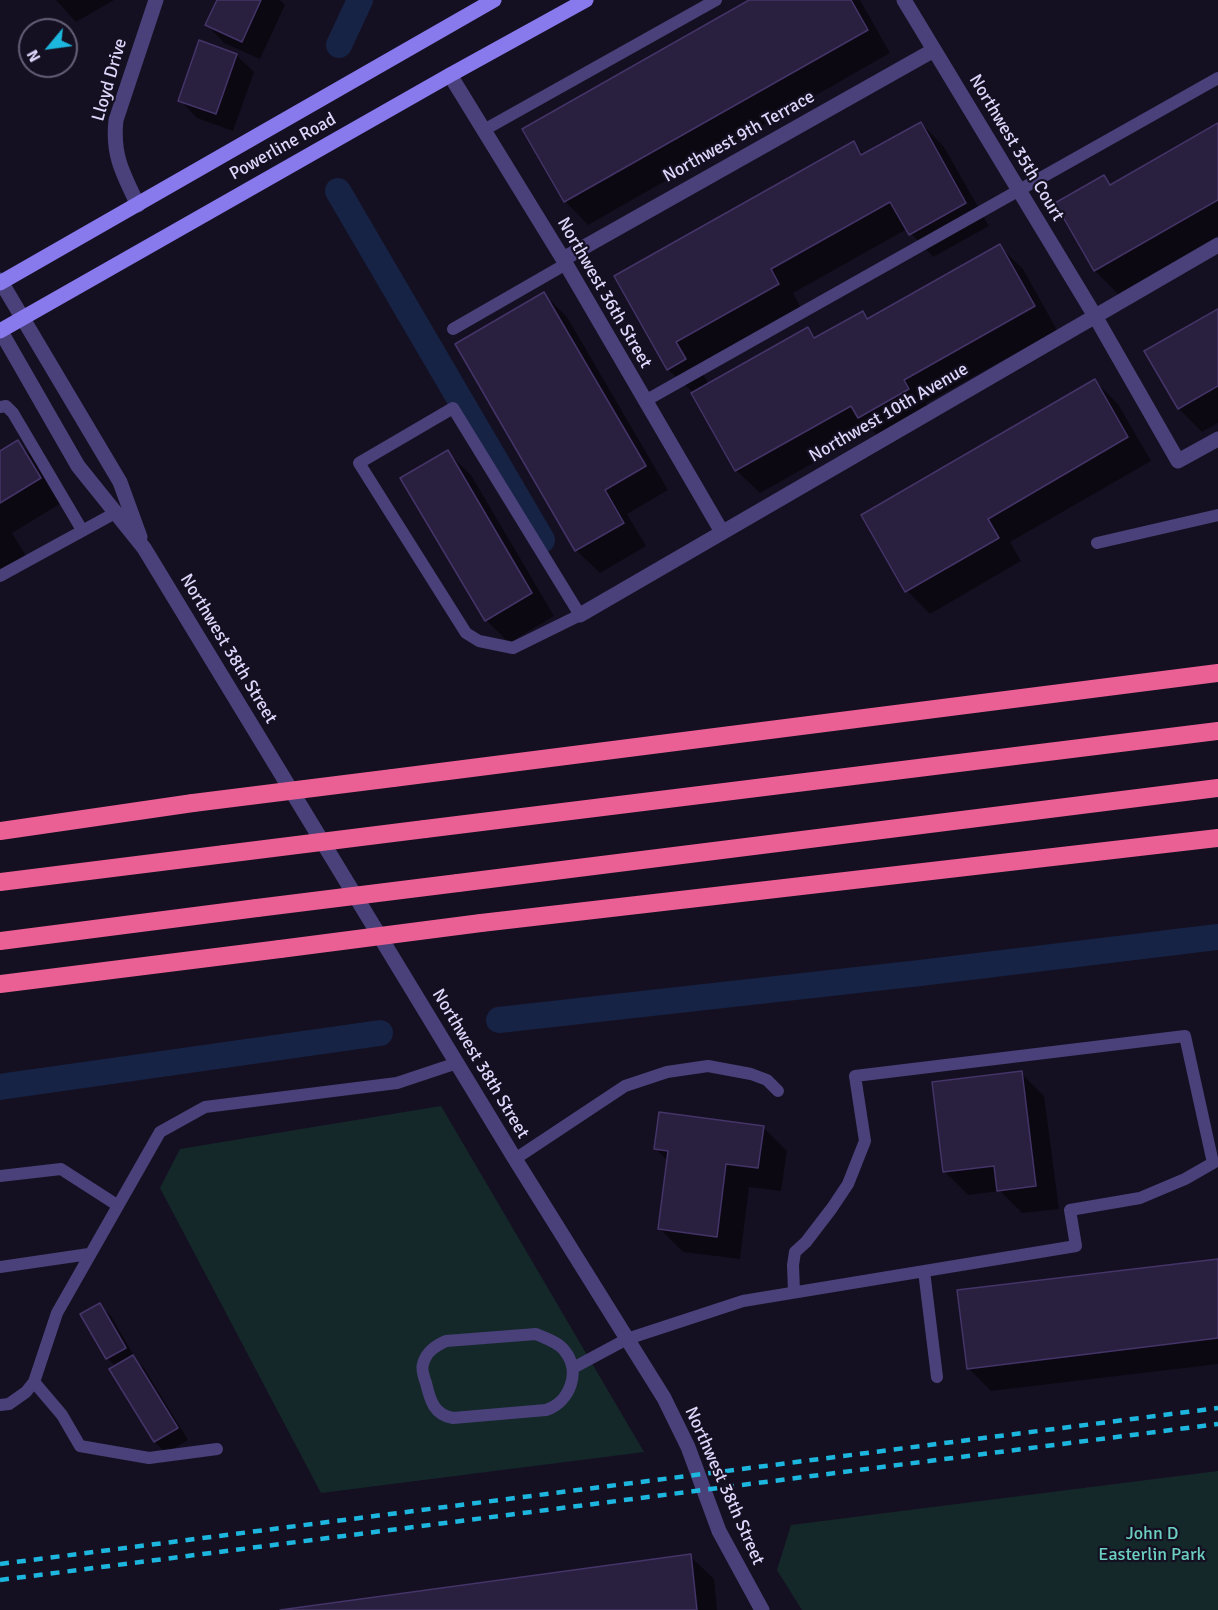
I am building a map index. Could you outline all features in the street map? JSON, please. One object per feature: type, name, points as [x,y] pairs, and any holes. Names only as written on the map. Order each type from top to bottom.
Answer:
[{"type":"highway","points":[[1139,683],[1218,661]]},
{"type":"highway","points":[[0,831],[193,803],[1218,673]]},
{"type":"highway","points":[[0,882],[1218,731]]},
{"type":"highway","points":[[0,940],[1218,788]]},
{"type":"highway","points":[[0,984],[481,923],[1218,838]]},
{"type":"main road","name":"Powerline Road","points":[[0,281],[138,205],[494,0]]},
{"type":"main road","name":"Powerline Road","points":[[0,331],[586,0]]},
{"type":"street","name":"Lloyd Drive","points":[[138,205],[118,165],[114,142],[116,120],[156,0]]},
{"type":"street","name":"Northwest 35th Court","points":[[904,0],[1095,316],[1178,461],[1218,439]]},
{"type":"street","name":"Northwest 9th Terrace","points":[[564,261],[934,50]]},
{"type":"street","name":"Northwest 36th Street","points":[[450,75],[564,261],[722,532]]},
{"type":"street","name":"Northwest 10th Avenue","points":[[580,615],[1218,245]]},
{"type":"street","name":"Northwest 38th Street","points":[[0,281],[120,482],[144,548]]},
{"type":"street","name":"Northwest 38th Street","points":[[0,331],[69,452],[87,479],[144,548],[663,1398],[688,1447],[719,1530],[762,1610]]},
{"type":"lane","points":[[484,130],[716,0]]},
{"type":"lane","points":[[645,401],[1218,78]]},
{"type":"lane","points":[[453,328],[564,261]]},
{"type":"lane","points":[[0,407],[6,406],[13,413],[82,530]]},
{"type":"lane","points":[[453,408],[580,615],[513,648],[479,641],[466,633],[359,463],[453,408]]},
{"type":"lane","points":[[0,576],[115,513]]},
{"type":"lane","points":[[1097,543],[1218,515]]},
{"type":"lane","points":[[573,1368],[627,1339],[743,1301],[1076,1246],[1070,1210],[1140,1198],[1185,1179],[1213,1163],[1185,1036],[855,1076],[865,1141],[848,1184],[806,1242],[795,1252],[794,1292]]},
{"type":"lane","points":[[0,1405],[9,1404],[26,1392],[34,1382],[57,1313],[160,1132],[205,1107],[397,1083],[457,1063]]},
{"type":"lane","points":[[515,1159],[625,1086],[667,1072],[708,1066],[751,1074],[767,1080],[778,1091]]},
{"type":"lane","points":[[0,1176],[62,1169],[117,1205]]},
{"type":"lane","points":[[0,1267],[89,1254]]},
{"type":"lane","points":[[924,1271],[938,1377]]},
{"type":"lane","points":[[536,1334],[554,1342],[564,1350],[573,1368],[573,1383],[557,1407],[546,1410],[453,1418],[444,1417],[429,1400],[422,1366],[427,1354],[436,1345],[446,1341],[536,1334]]},
{"type":"lane","points":[[34,1382],[62,1415],[80,1446],[149,1458],[217,1449]]},
{"type":"green space","points":[[441,1106],[644,1452],[321,1493],[160,1188],[180,1149]]},
{"type":"green space","name":"John D Easterlin Park","points":[[1218,1471],[1218,1610],[802,1610],[777,1570],[791,1525]]},
{"type":"building","points":[[217,0],[261,0],[242,42],[205,25]]},
{"type":"building","points":[[749,0],[851,0],[868,30],[564,202],[522,129]]},
{"type":"building","points":[[199,40],[237,54],[216,114],[178,101]]},
{"type":"building","points":[[921,122],[966,203],[909,235],[890,202],[771,269],[779,284],[676,342],[686,359],[667,370],[614,276],[854,141],[861,155]]},
{"type":"building","points":[[1218,123],[1218,200],[1094,271],[1055,203],[1104,175],[1110,185]]},
{"type":"building","points":[[1000,244],[1035,306],[904,380],[909,389],[858,418],[851,406],[735,471],[691,393],[808,327],[814,338],[863,311],[867,319]]},
{"type":"building","points":[[544,292],[646,466],[605,490],[624,523],[575,551],[455,344]]},
{"type":"building","points":[[1218,309],[1218,386],[1178,409],[1144,351]]},
{"type":"building","points":[[1095,379],[1128,437],[988,519],[999,538],[905,592],[861,515]]},
{"type":"building","points":[[18,440],[41,478],[0,503],[0,451]]},
{"type":"building","points":[[448,450],[532,593],[485,621],[400,478]]},
{"type":"building","points":[[1022,1071],[1036,1186],[997,1191],[994,1166],[943,1172],[932,1082]]},
{"type":"building","points":[[659,1112],[764,1126],[758,1168],[726,1164],[717,1237],[658,1229],[668,1151],[654,1149]]},
{"type":"building","points":[[1218,1259],[1218,1338],[967,1369],[957,1290]]},
{"type":"building","points":[[100,1303],[126,1348],[106,1359],[80,1314]]},
{"type":"building","points":[[133,1355],[178,1428],[154,1442],[109,1369]]},
{"type":"building","points":[[691,1554],[697,1610],[280,1610]]},
{"type":"waterway","points":[[339,45],[360,0]]},
{"type":"waterway","points":[[338,191],[542,540]]},
{"type":"waterway","points":[[499,1020],[1218,937]]},
{"type":"waterway","points":[[0,1087],[380,1033]]},
{"type":"railway","points":[[0,1564],[1218,1408]]},
{"type":"railway","points":[[0,1580],[1218,1424]]}]
